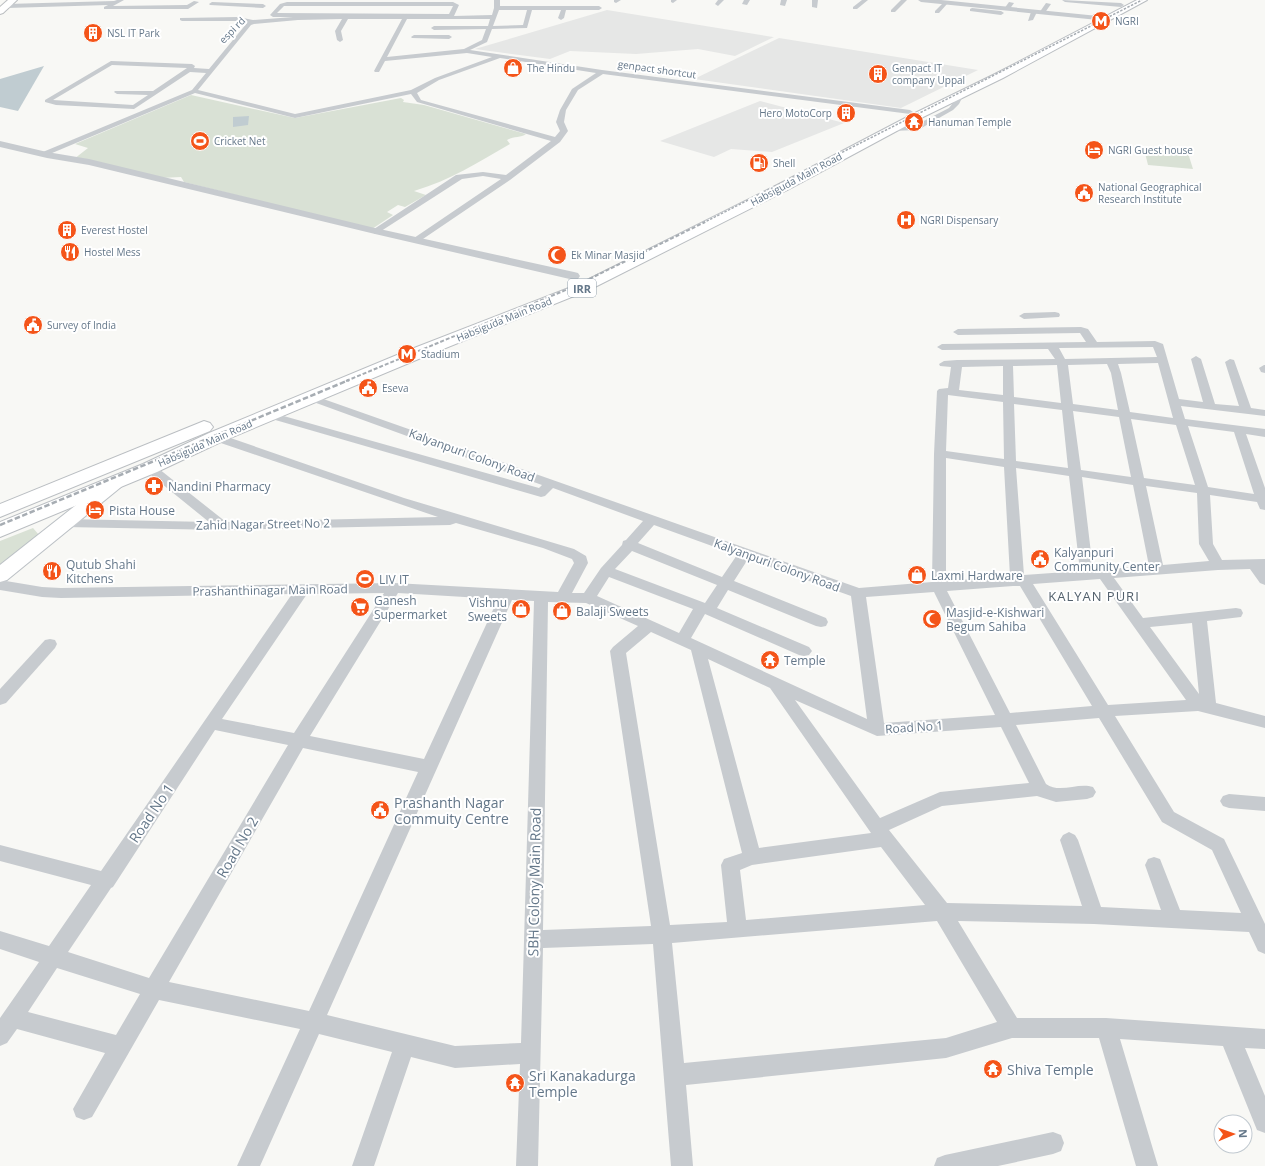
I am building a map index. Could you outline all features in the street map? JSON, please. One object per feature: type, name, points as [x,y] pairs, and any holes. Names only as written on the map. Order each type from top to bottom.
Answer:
[{"type":"main road","name":"Habsiguda Main Road","points":[[0,530],[115,483],[216,437],[415,354],[584,287],[793,170],[907,113],[993,74],[1144,0]]},
{"type":"main road","name":"Habsiguda Main Road","points":[[0,511],[675,236],[785,186],[961,94],[993,74],[1126,3]]},
{"type":"main road","points":[[0,575],[115,483]]},
{"type":"street","points":[[223,0],[218,3],[241,5]]},
{"type":"street","points":[[225,11],[251,0]]},
{"type":"street","points":[[303,0],[328,0]]},
{"type":"street","points":[[305,17],[273,15],[282,5],[287,4],[366,2],[384,0]]},
{"type":"street","points":[[402,0],[416,0]]},
{"type":"street","points":[[468,51],[467,49],[484,43],[488,37],[489,28],[497,8],[497,0]]},
{"type":"street","points":[[815,0],[815,7]]},
{"type":"street","points":[[855,8],[864,0]]},
{"type":"street","points":[[893,11],[904,0]]},
{"type":"street","points":[[921,0],[971,5],[987,11],[1006,8],[1098,18]]},
{"type":"street","points":[[1065,0],[1126,3]]},
{"type":"street","points":[[120,1],[106,8],[188,6],[198,2],[134,1]]},
{"type":"street","points":[[5,5],[120,1]]},
{"type":"street","points":[[327,17],[359,17],[366,2]]},
{"type":"street","points":[[366,2],[456,5],[450,16],[397,17],[383,59],[377,71]]},
{"type":"street","points":[[497,8],[564,8],[601,5],[586,2]]},
{"type":"street","points":[[937,12],[945,2]]},
{"type":"street","points":[[212,3],[263,6]]},
{"type":"street","points":[[238,20],[269,3]]},
{"type":"street","points":[[1030,20],[1048,4]]},
{"type":"street","points":[[434,28],[525,27],[530,8]]},
{"type":"street","points":[[560,18],[564,8]]},
{"type":"street","points":[[193,12],[181,18],[253,22]]},
{"type":"street","points":[[208,19],[219,14]]},
{"type":"street","name":"espi rd","points":[[42,154],[194,90],[249,24],[253,22],[305,17],[493,18]]},
{"type":"street","points":[[340,40],[338,31],[346,18]]},
{"type":"street","points":[[414,37],[458,37]]},
{"type":"street","points":[[447,46],[450,37]]},
{"type":"street","points":[[480,37],[488,37]]},
{"type":"street","points":[[383,59],[397,59],[427,56],[434,53],[468,51],[498,57],[640,78]]},
{"type":"street","points":[[194,90],[295,116],[413,92],[437,80],[498,57]]},
{"type":"street","name":"genpact shortcut","points":[[498,57],[640,78],[907,113]]},
{"type":"street","points":[[111,63],[192,66],[189,70],[134,107],[56,103],[47,101],[111,63]]},
{"type":"street","points":[[189,70],[210,71]]},
{"type":"street","points":[[416,240],[507,178],[557,140],[564,131],[560,122],[563,110],[575,89],[600,73]]},
{"type":"street","points":[[117,92],[156,93]]},
{"type":"street","points":[[413,92],[419,101],[557,140]]},
{"type":"street","points":[[0,144],[167,180],[571,278]]},
{"type":"street","points":[[80,161],[84,164],[571,278]]},
{"type":"street","points":[[375,231],[458,177],[485,174],[507,178]]},
{"type":"street","points":[[1033,331],[1024,316],[1055,315]]},
{"type":"street","points":[[958,332],[1081,330],[1084,331],[1094,345]]},
{"type":"street","points":[[985,332],[994,346]]},
{"type":"street","points":[[1051,345],[1062,362],[1087,576]]},
{"type":"street","points":[[942,347],[1051,345],[1159,346],[1174,402],[1182,422],[1203,490],[1206,544],[1218,565]]},
{"type":"street","points":[[1196,359],[1210,406]]},
{"type":"street","points":[[944,364],[1163,360]]},
{"type":"street","points":[[1111,361],[1116,373],[1157,570]]},
{"type":"street","points":[[1230,362],[1246,411]]},
{"type":"street","points":[[1008,363],[1010,464],[1020,581],[1104,711],[1168,817],[1218,845],[1265,945]]},
{"type":"street","points":[[953,393],[957,364]]},
{"type":"street","points":[[1087,792],[1053,795],[1044,793],[1040,789],[1007,720],[939,588],[940,454],[943,392],[1265,433]]},
{"type":"street","name":"Kalyanpuri Colony Road","points":[[312,398],[745,554],[858,593],[939,588],[1218,565],[1259,564]]},
{"type":"street","points":[[1174,402],[1265,413]]},
{"type":"street","points":[[269,415],[541,493],[550,484]]},
{"type":"street","points":[[940,454],[1203,490],[1264,501],[1239,430]]},
{"type":"street","points":[[216,437],[460,520],[549,545],[580,556],[581,563],[562,598]]},
{"type":"street","points":[[150,468],[223,526]]},
{"type":"street","name":"Zahid Nagar Street No 2","points":[[66,523],[223,526],[460,520]]},
{"type":"street","points":[[588,598],[606,571],[628,544],[651,520]]},
{"type":"street","points":[[628,544],[821,622]]},
{"type":"street","points":[[745,554],[725,584],[705,609],[689,643],[752,857]]},
{"type":"street","points":[[1259,564],[1265,580]]},
{"type":"street","points":[[606,571],[705,609],[804,651]]},
{"type":"street","points":[[1104,574],[1203,706]]},
{"type":"street","name":"Prashanthinagar Main Road","points":[[0,585],[42,592],[302,591],[394,588],[541,597]]},
{"type":"street","name":"Road No 2","points":[[84,1109],[299,740],[394,588]]},
{"type":"street","name":"Road No 1","points":[[0,1036],[302,591]]},
{"type":"street","points":[[858,593],[877,730]]},
{"type":"street","points":[[248,1166],[428,767],[508,594]]},
{"type":"street","name":"Road No 1","points":[[541,597],[588,598],[877,730],[1104,711],[1203,706],[1265,722]]},
{"type":"street","name":"SBH Colony Main Road","points":[[527,1166],[531,1053],[541,597]]},
{"type":"street","points":[[1141,623],[1236,613]]},
{"type":"street","points":[[1199,618],[1203,706]]},
{"type":"street","points":[[650,625],[618,652],[662,935],[682,1166]]},
{"type":"street","points":[[0,699],[50,644]]},
{"type":"street","points":[[775,684],[881,833],[942,912],[1012,1028]]},
{"type":"street","points":[[211,723],[428,767]]},
{"type":"street","points":[[738,930],[730,865],[752,857],[881,833],[940,799],[1040,789]]},
{"type":"street","points":[[1229,801],[1265,804]]},
{"type":"street","points":[[1068,840],[1094,915]]},
{"type":"street","points":[[0,853],[106,880]]},
{"type":"street","points":[[1154,865],[1174,919]]},
{"type":"street","points":[[533,939],[662,935],[738,930],[942,912],[1094,915],[1255,923]]},
{"type":"street","points":[[0,940],[153,989],[314,1022],[455,1057],[531,1053]]},
{"type":"street","points":[[12,1018],[121,1047]]},
{"type":"street","points":[[675,1075],[946,1048],[1012,1028],[1106,1028],[1230,1038],[1265,1039]]},
{"type":"street","points":[[1106,1028],[1147,1166]]},
{"type":"street","points":[[1230,1038],[1265,1122]]},
{"type":"street","points":[[363,1166],[405,1045]]},
{"type":"street","points":[[945,1166],[1053,1143]]},
{"type":"shaded area","points":[[607,10],[774,37],[735,56],[698,49],[636,54],[570,51],[550,59],[475,49]]},
{"type":"shaded area","points":[[779,38],[978,70],[901,108],[694,79]]},
{"type":"shaded area","points":[[44,66],[18,111],[0,107],[0,79]]},
{"type":"shaded area","points":[[191,95],[295,118],[401,98],[404,100],[403,102],[424,105],[526,134],[507,140],[510,144],[464,170],[440,182],[414,191],[426,195],[405,207],[398,205],[387,212],[393,215],[372,229],[184,182],[181,177],[160,178],[74,159],[88,148],[75,144]]},
{"type":"shaded area","points":[[760,101],[844,123],[772,152],[731,149],[714,157],[660,141]]},
{"type":"shaded area","points":[[249,116],[248,125],[233,127],[233,117]]},
{"type":"shaded area","points":[[1144,149],[1188,153],[1193,169],[1148,165]]},
{"type":"shaded area","points":[[33,528],[39,535],[0,567],[0,541]]},
{"type":"railway","points":[[704,223],[1142,0]]},
{"type":"railway","points":[[346,381],[573,287],[704,223]]},
{"type":"railway","points":[[0,525],[349,380]]},
{"type":"place","name":"NGRI","points":[[1101,21]]},
{"type":"place","name":"NSL IT Park","points":[[93,33]]},
{"type":"place","name":"The Hindu","points":[[513,68]]},
{"type":"place","name":"Genpact IT company Uppal","points":[[878,74]]},
{"type":"place","name":"Hero MotoCorp","points":[[846,113]]},
{"type":"place","name":"Hanuman Temple","points":[[914,122]]},
{"type":"place","name":"Cricket Net","points":[[200,141]]},
{"type":"place","name":"NGRI Guest house","points":[[1094,150]]},
{"type":"place","name":"Shell","points":[[759,163]]},
{"type":"place","name":"National Geographical Research Institute","points":[[1084,193]]},
{"type":"place","name":"NGRI Dispensary","points":[[906,220]]},
{"type":"place","name":"Everest Hostel","points":[[67,230]]},
{"type":"place","name":"Hostel Mess","points":[[70,252]]},
{"type":"place","name":"Ek Minar Masjid","points":[[557,255]]},
{"type":"place","name":"Survey of India","points":[[33,325]]},
{"type":"place","name":"Stadium","points":[[407,354]]},
{"type":"place","name":"Eseva","points":[[368,388]]},
{"type":"place","name":"Nandini Pharmacy","points":[[154,486]]},
{"type":"place","name":"Pista House","points":[[95,510]]},
{"type":"place","name":"Kalyanpuri Community Center","points":[[1040,559]]},
{"type":"place","name":"Qutub Shahi Kitchens","points":[[52,571]]},
{"type":"place","name":"Laxmi Hardware","points":[[917,575]]},
{"type":"place","name":"LIV IT","points":[[365,579]]},
{"type":"place","name":"Ganesh Supermarket","points":[[360,607]]},
{"type":"place","name":"Vishnu Sweets","points":[[521,609]]},
{"type":"place","name":"Balaji Sweets","points":[[562,611]]},
{"type":"place","name":"Masjid-e-Kishwari Begum Sahiba","points":[[932,619]]},
{"type":"place","name":"Temple","points":[[770,660]]},
{"type":"place","name":"Prashanth Nagar Commuity Centre","points":[[380,810]]},
{"type":"place","name":"Shiva Temple","points":[[993,1069]]},
{"type":"place","name":"Sri Kanakadurga Temple","points":[[515,1083]]},
{"type":"district","name":"KALYAN PURI","points":[[1094,596]]}]
